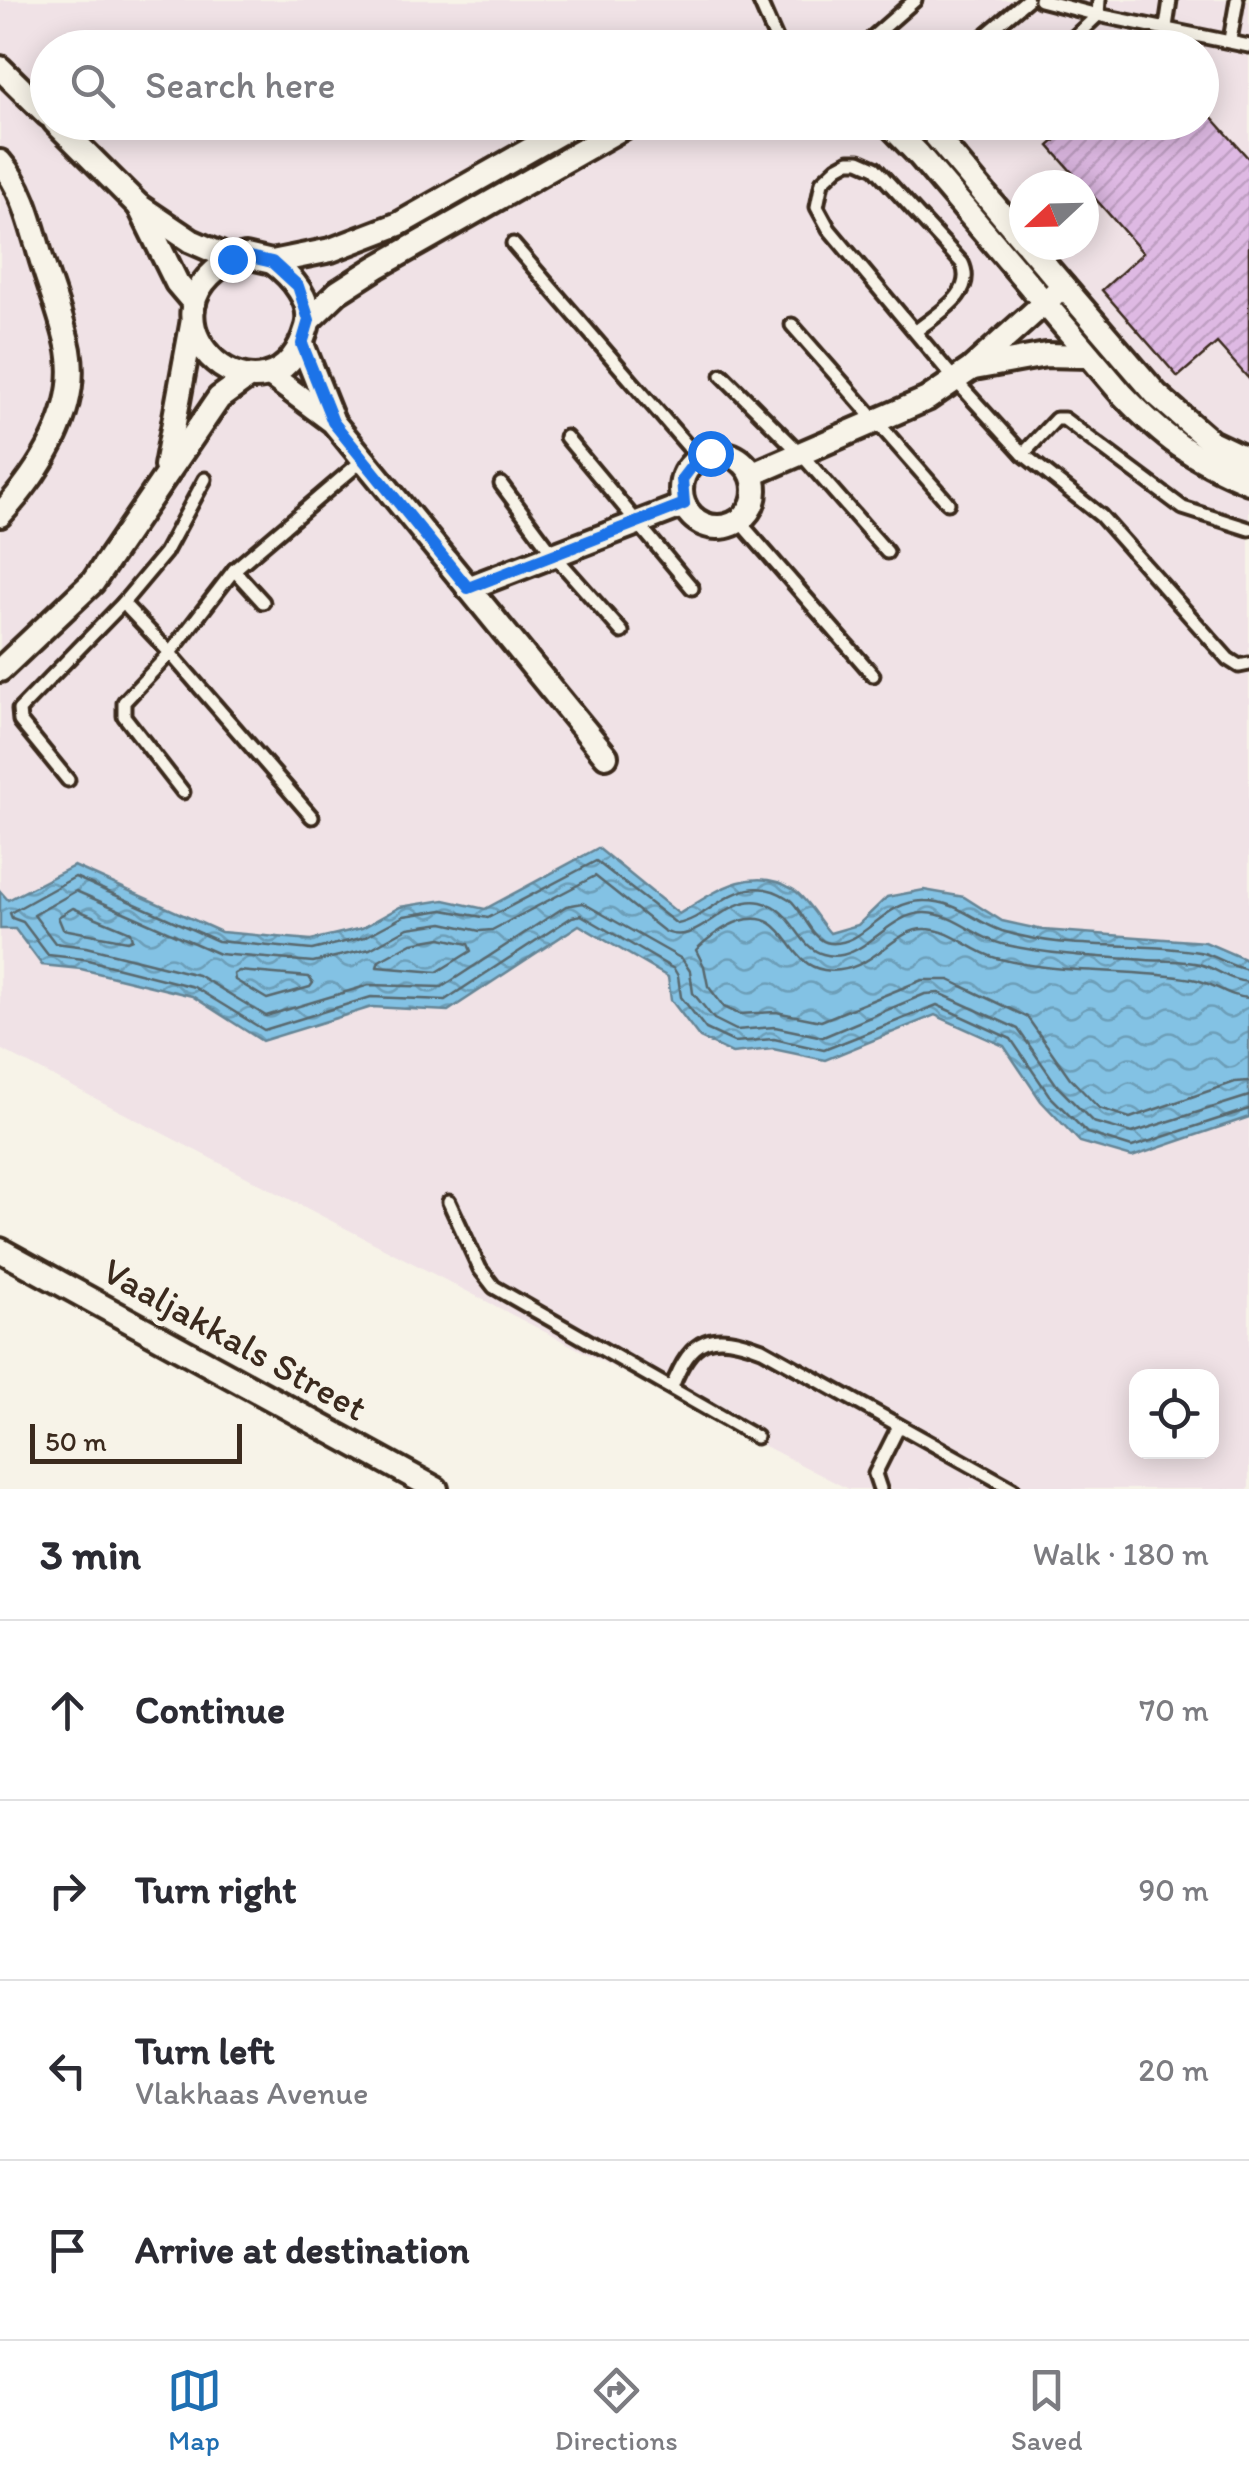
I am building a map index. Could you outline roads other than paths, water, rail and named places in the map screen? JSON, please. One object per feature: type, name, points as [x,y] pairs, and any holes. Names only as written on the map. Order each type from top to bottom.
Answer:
[{"type":"street","points":[[0,68],[30,97]]},
{"type":"street","points":[[73,140],[139,206],[191,241],[232,259]]},
{"type":"street","points":[[163,479],[193,313],[202,284],[215,269],[246,256],[272,262],[331,250],[399,224],[548,140]]},
{"type":"street","points":[[0,670],[93,582],[218,398],[289,364],[302,344],[309,320],[351,284],[602,140]]},
{"type":"street","points":[[904,140],[1089,356],[1163,435],[1192,457],[1249,482]]},
{"type":"street","points":[[939,140],[1009,223]]},
{"type":"street","points":[[0,162],[18,188],[70,354],[60,428],[23,490],[0,515]]},
{"type":"street","points":[[139,206],[193,313],[198,343],[210,360],[228,372],[259,376],[333,422],[606,756]]},
{"type":"street","points":[[1041,260],[1156,394],[1211,442],[1249,460]]},
{"type":"street","points":[[272,262],[298,286],[309,320]]},
{"type":"street","points":[[753,474],[927,398],[964,375],[1063,286]]},
{"type":"street","points":[[302,344],[333,422]]},
{"type":"street","points":[[964,375],[1046,354],[1089,356]]},
{"type":"street","points":[[722,452],[746,464],[753,474],[754,500],[739,521],[714,527],[691,516],[684,504],[682,479],[698,458],[722,452]]},
{"type":"street","points":[[468,588],[684,504]]},
{"type":"street","name":"Vaaljakkals Street","points":[[0,1250],[436,1489]]},
{"type":"lane","points":[[759,0],[772,30]]},
{"type":"lane","points":[[881,30],[915,0]]},
{"type":"lane","points":[[991,30],[1027,0]]},
{"type":"lane","points":[[1040,0],[1181,30]]},
{"type":"lane","points":[[1082,30],[1098,15],[1099,0]]},
{"type":"lane","points":[[1166,27],[1170,0]]},
{"type":"lane","points":[[1230,40],[1237,0]]},
{"type":"lane","points":[[1219,38],[1249,46]]},
{"type":"lane","points":[[915,332],[960,294],[968,274],[875,168],[849,161],[822,182],[817,208],[829,229],[915,332],[964,375],[1023,454],[1100,516],[1228,659],[1239,666],[1249,664]]},
{"type":"lane","points":[[512,244],[698,458]]},
{"type":"lane","points":[[792,325],[948,503]]},
{"type":"lane","points":[[722,375],[801,454],[887,552]]},
{"type":"lane","points":[[1023,454],[1056,419],[1064,419],[1182,508],[1249,528]]},
{"type":"lane","points":[[566,437],[692,588]]},
{"type":"lane","points":[[183,792],[124,716],[124,702],[170,653],[234,570],[364,459]]},
{"type":"lane","points":[[68,780],[20,721],[20,710],[123,603],[165,552],[204,478]]},
{"type":"lane","points":[[501,484],[554,555],[622,632]]},
{"type":"lane","points":[[739,521],[873,675]]},
{"type":"lane","points":[[234,570],[264,602]]},
{"type":"lane","points":[[123,603],[312,818]]},
{"type":"lane","points":[[449,1202],[480,1269],[494,1286],[756,1437]]},
{"type":"lane","points":[[672,1387],[689,1351],[702,1342],[735,1339],[762,1349],[1013,1489]]},
{"type":"lane","points":[[880,1489],[875,1474],[899,1426]]},
{"type":"water","points":[[598,848],[679,914],[734,884],[764,879],[794,890],[830,933],[858,925],[887,897],[924,890],[964,897],[1002,921],[1043,930],[1205,942],[1249,961],[1249,1117],[1132,1157],[1080,1142],[1041,1101],[1004,1046],[935,1015],[825,1060],[773,1049],[732,1053],[700,1038],[671,1000],[668,977],[579,925],[448,1011],[372,1007],[262,1041],[192,996],[81,969],[42,965],[15,929],[0,929],[0,891],[8,900],[74,866],[221,932],[311,940],[362,928],[400,907],[444,900],[485,909]]}]
